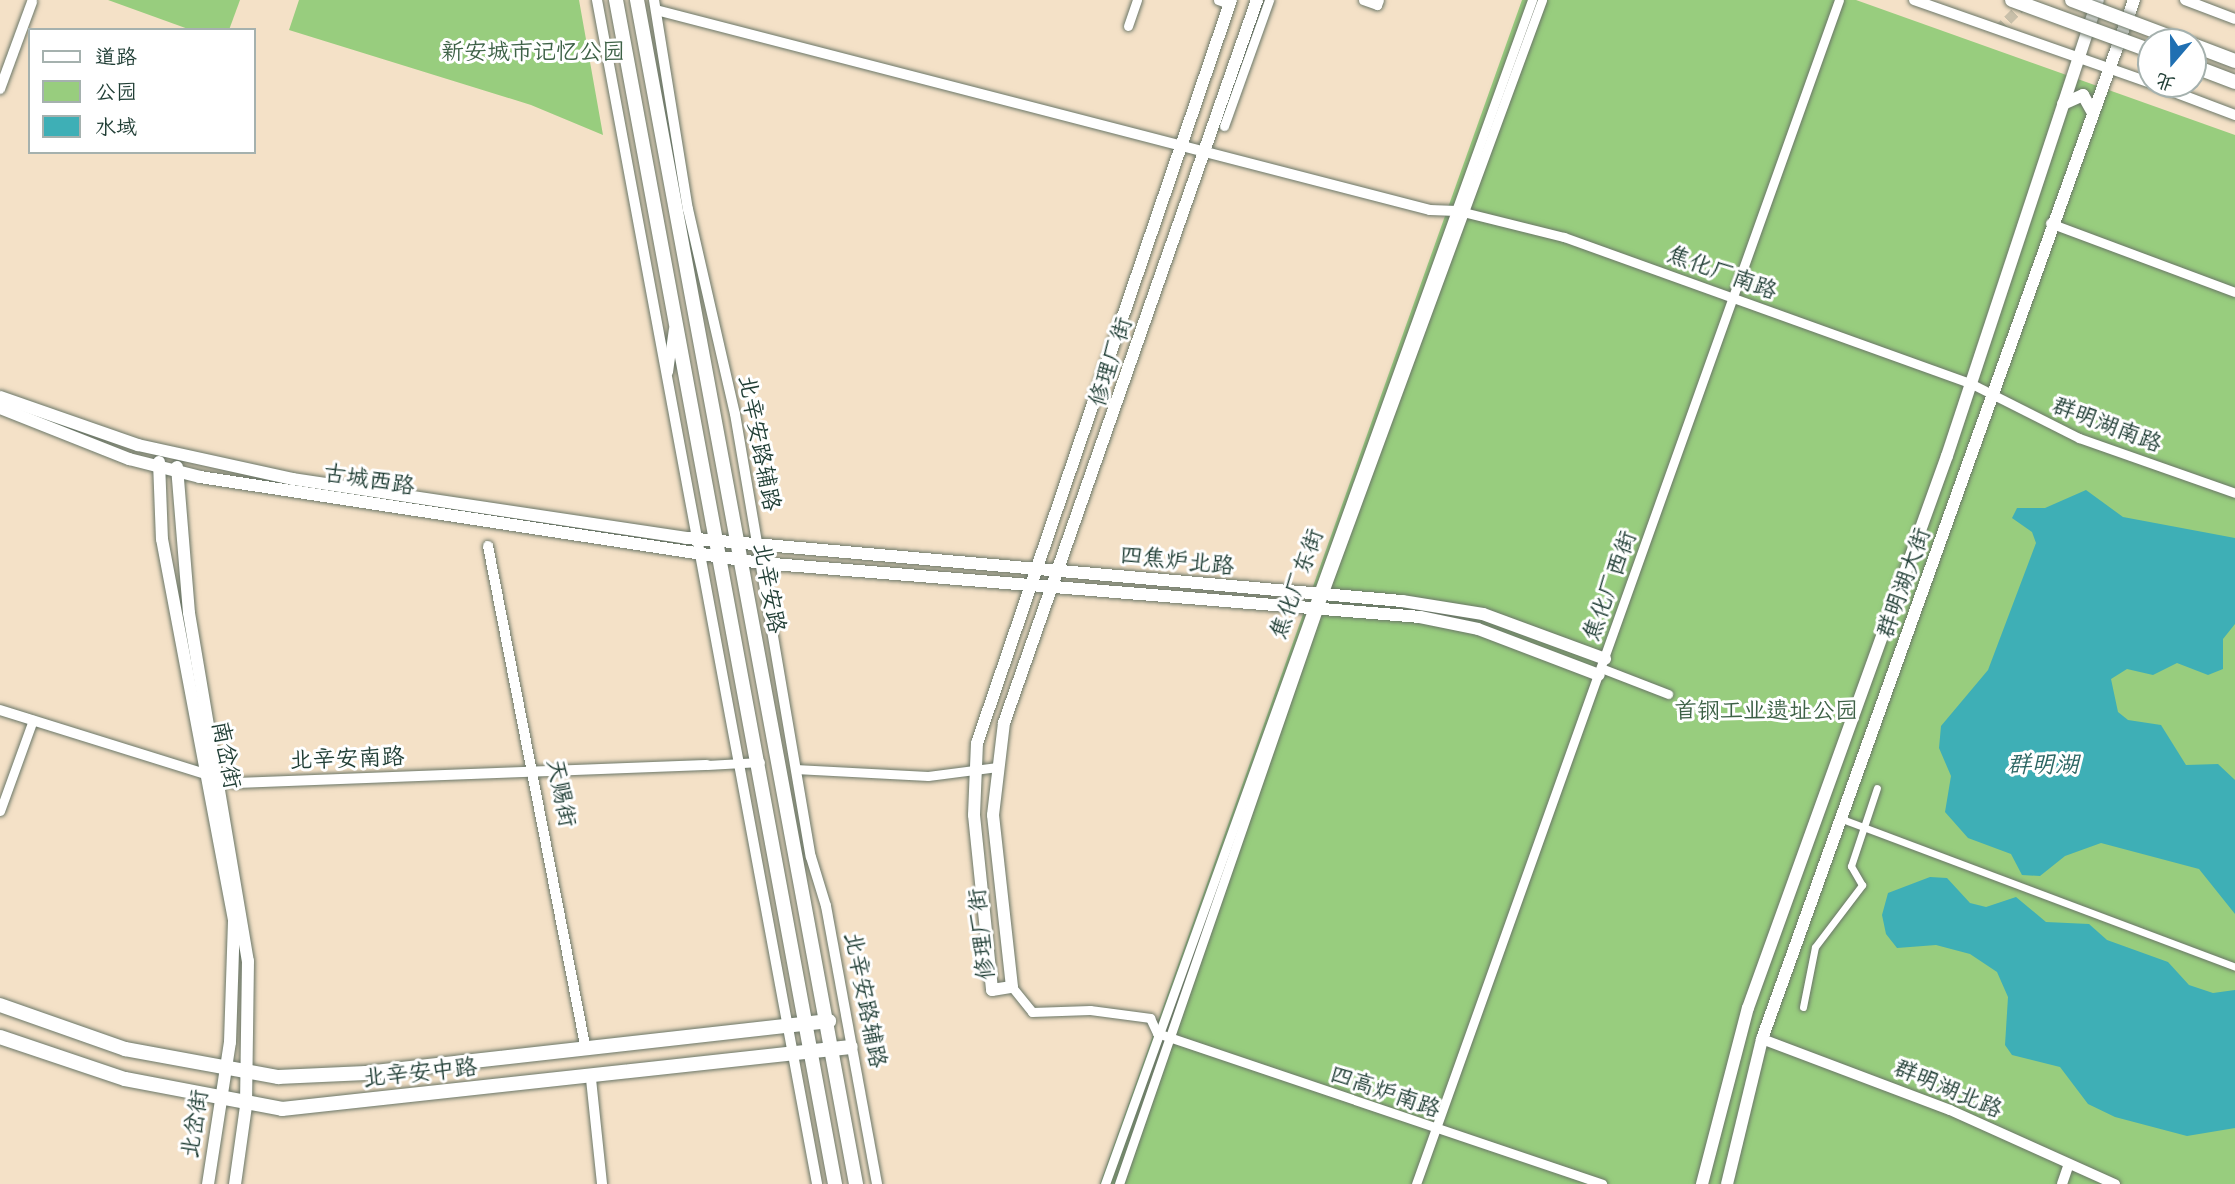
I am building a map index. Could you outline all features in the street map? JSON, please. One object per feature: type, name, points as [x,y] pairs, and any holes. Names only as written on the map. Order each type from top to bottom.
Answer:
[{"type":"main road","name":"北辛安路","points":[[616,0],[714,539],[761,762],[835,1184]]},
{"type":"main road","name":"北辛安路","points":[[637,0],[685,281],[737,540],[788,826],[835,1050],[856,1184]]},
{"type":"main road","name":"修理厂街","points":[[1226,1],[1181,147],[991,688],[973,770],[992,990],[1012,987],[994,860],[997,767],[1018,677],[1120,404],[1202,152],[1257,0]]},
{"type":"main road","points":[[2012,0],[2137,46]]},
{"type":"main road","points":[[2072,0],[2147,28]]},
{"type":"main road","name":"群明湖大街","points":[[1702,1184],[1748,1008],[1970,383],[2098,0]]},
{"type":"main road","name":"群明湖大街","points":[[1727,1184],[1762,1039],[1842,819],[2050,223],[2134,0]]},
{"type":"main road","points":[[2207,50],[2235,61]]},
{"type":"main road","points":[[2207,71],[2235,82]]},
{"type":"main road","points":[[2063,104],[2083,95],[2093,114]]},
{"type":"main road","name":"古城西路","points":[[0,397],[177,455],[697,545],[718,555],[740,560]]},
{"type":"main road","name":"古城西路","points":[[0,408],[177,473],[697,545],[714,539],[737,540]]},
{"type":"main road","name":"南岔街","points":[[159,450],[162,539],[214,780],[248,961],[246,1073]]},
{"type":"main road","name":"南岔街","points":[[177,455],[189,613],[234,921],[224,1070]]},
{"type":"main road","name":"四焦炉北路","points":[[737,540],[1318,594],[1483,614],[1602,667]]},
{"type":"main road","name":"四焦炉北路","points":[[740,560],[761,564],[1313,609],[1478,629],[1602,667]]},
{"type":"main road","name":"北辛安中路","points":[[0,1005],[125,1049],[246,1073],[328,1076],[586,1050],[829,1021]]},
{"type":"main road","name":"北辛安中路","points":[[0,1037],[124,1079],[246,1106],[282,1109],[793,1057],[851,1046]]},
{"type":"main road","name":"北岔街","points":[[208,1184],[224,1070]]},
{"type":"main road","name":"北岔街","points":[[235,1184],[246,1106],[246,1073]]},
{"type":"street","points":[[597,0],[735,763],[789,1027],[817,1184]]},
{"type":"street","points":[[1128,26],[1137,0]]},
{"type":"street","points":[[1224,126],[1269,0]]},
{"type":"street","points":[[1363,0],[1379,0]]},
{"type":"street","name":"焦化厂东街","points":[[1460,211],[1532,0]]},
{"type":"street","name":"焦化厂东街","points":[[1119,1184],[1318,594],[1460,211],[1542,0]]},
{"type":"street","name":"焦化厂西街","points":[[1416,1184],[1839,0]]},
{"type":"street","points":[[1914,0],[2137,79]]},
{"type":"street","points":[[2185,0],[2235,19]]},
{"type":"street","points":[[0,89],[32,2]]},
{"type":"street","points":[[655,5],[1181,147],[1430,210],[1460,211]]},
{"type":"street","name":"北辛安路辅路","points":[[655,5],[688,209],[757,541],[795,769],[877,1184]]},
{"type":"street","points":[[2189,98],[2235,115]]},
{"type":"street","points":[[685,281],[688,209]]},
{"type":"street","name":"焦化厂南路","points":[[1460,211],[1564,237],[1970,383]]},
{"type":"street","points":[[2050,223],[2235,292]]},
{"type":"street","points":[[647,276],[664,275]]},
{"type":"street","points":[[666,381],[674,326]]},
{"type":"street","name":"群明湖南路","points":[[1970,383],[1991,396],[2079,438],[2235,493]]},
{"type":"street","name":"天赐街","points":[[488,546],[536,774],[586,1050]]},
{"type":"street","name":"焦化厂东街","points":[[1105,1184],[1157,1033],[1313,609]]},
{"type":"street","points":[[1602,667],[1668,694]]},
{"type":"street","name":"北辛安南路","points":[[0,709],[214,780],[536,774],[708,765]]},
{"type":"street","points":[[0,811],[33,720]]},
{"type":"street","points":[[708,765],[761,762]]},
{"type":"street","points":[[788,826],[795,769],[928,776],[997,767]]},
{"type":"street","points":[[1802,1007],[1815,947],[1862,885],[1851,866],[1877,789]]},
{"type":"street","points":[[1842,819],[2235,967]]},
{"type":"street","name":"四高炉南路","points":[[1012,987],[1032,1012],[1079,1009],[1150,1018],[1157,1033],[1436,1130],[1602,1184]]},
{"type":"street","name":"群明湖北路","points":[[1762,1039],[1950,1110],[2068,1167],[2115,1184]]},
{"type":"street","points":[[591,1079],[601,1184]]},
{"type":"street","points":[[2062,1184],[2068,1167]]},
{"type":"green space","points":[[108,0],[240,0],[230,28],[185,28]]},
{"type":"green space","name":"新安城市记忆公园","points":[[299,0],[579,0],[603,135],[531,105],[289,30]]},
{"type":"green space","name":"首钢工业遗址公园","points":[[1522,0],[1856,0],[2235,135],[2235,1184],[1100,1184]]},
{"type":"water","name":"群明湖","points":[[2086,490],[2123,517],[2235,538],[2235,624],[2223,639],[2223,669],[2208,675],[2177,663],[2153,675],[2127,669],[2111,679],[2118,712],[2128,720],[2161,725],[2186,765],[2218,764],[2235,780],[2235,914],[2199,869],[2101,843],[2065,856],[2040,876],[2022,875],[2011,854],[1968,838],[1945,812],[1951,776],[1939,748],[1941,726],[1988,670],[2036,543],[2032,532],[2012,518],[2017,508],[2045,508]]},
{"type":"water","points":[[1930,877],[1947,878],[1970,903],[1986,907],[2016,897],[2046,922],[2089,924],[2107,940],[2168,962],[2189,985],[2213,993],[2235,990],[2235,1128],[2187,1136],[2115,1117],[2088,1104],[2060,1067],[2012,1055],[2005,1045],[2008,997],[1997,972],[1970,954],[1936,945],[1897,948],[1886,934],[1882,915],[1888,893]]},
{"type":"tunnel","points":[[1997,31],[2027,1]]}]
